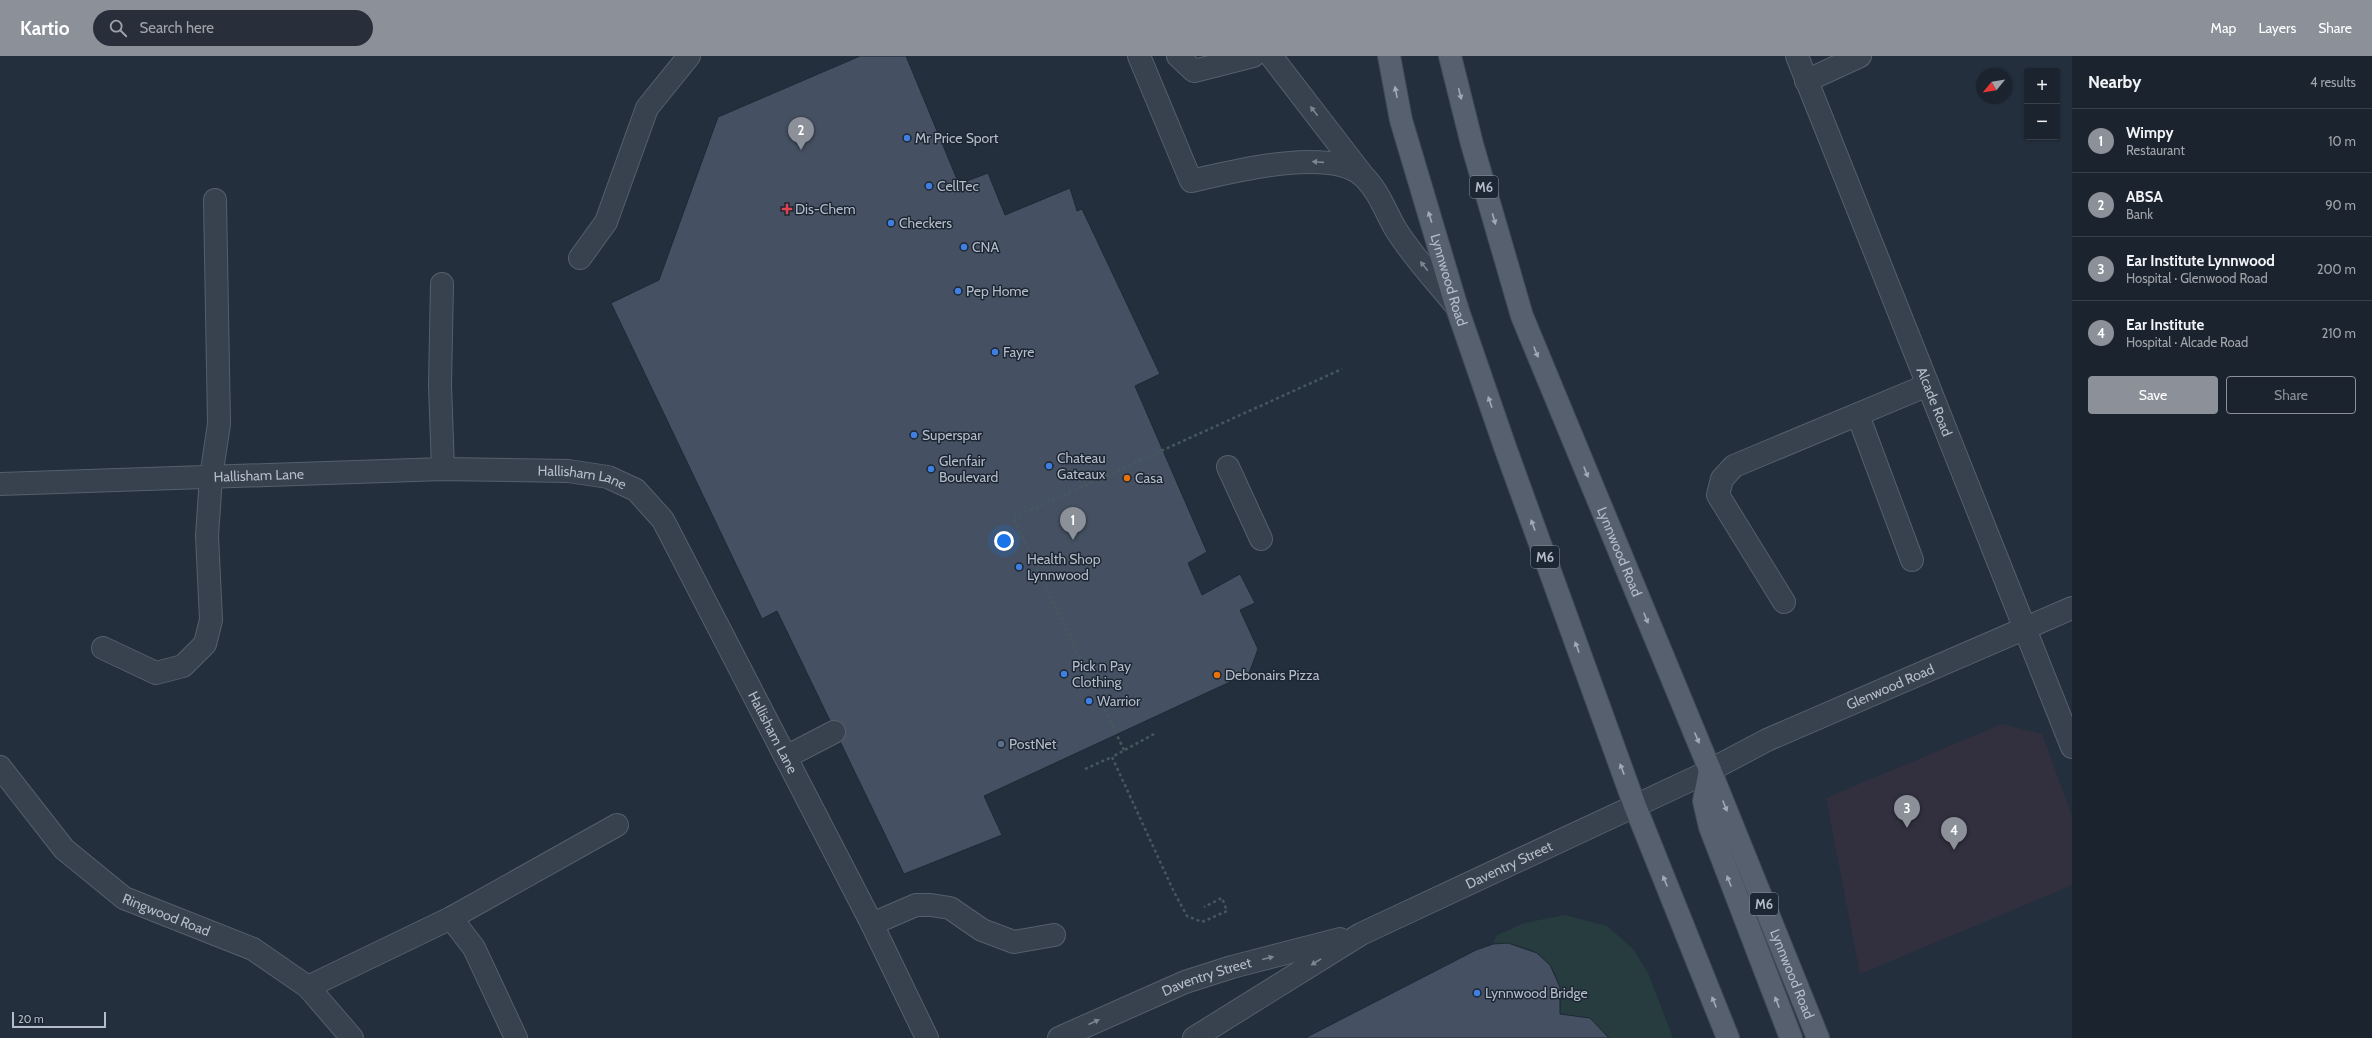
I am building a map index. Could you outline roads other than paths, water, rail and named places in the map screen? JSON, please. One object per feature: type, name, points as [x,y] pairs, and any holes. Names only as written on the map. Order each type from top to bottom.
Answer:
[{"type":"main road","name":"Lynnwood Road","points":[[1389,56],[1401,120],[1457,308],[1529,514],[1635,806],[1728,1038]]},
{"type":"main road","name":"Lynnwood Road","points":[[1450,56],[1472,144],[1522,316],[1710,770],[1818,1038]]},
{"type":"main road","points":[[1710,770],[1704,801],[1710,827],[1791,1038]]},
{"type":"street","points":[[580,258],[606,222],[647,108],[688,56]]},
{"type":"street","points":[[1139,56],[1191,181],[1243,169],[1312,161],[1340,164],[1362,176]]},
{"type":"street","points":[[1178,56],[1194,71],[1253,56]]},
{"type":"street","points":[[1271,56],[1380,198],[1407,245],[1457,308]]},
{"type":"street","name":"Alcade Road","points":[[1797,56],[2072,747]]},
{"type":"street","points":[[1806,81],[1860,56]]},
{"type":"street","points":[[103,648],[156,673],[183,666],[205,644],[211,620],[207,536],[211,477],[219,424],[215,200]]},
{"type":"street","points":[[442,284],[440,385],[443,469]]},
{"type":"street","points":[[1784,602],[1718,495],[1722,479],[1734,466],[1858,415],[1894,397],[1928,385]]},
{"type":"street","points":[[1858,415],[1912,560]]},
{"type":"street","points":[[1228,467],[1261,539]]},
{"type":"street","name":"Hallisham Lane","points":[[0,484],[443,469],[568,471],[608,477],[636,490],[663,520],[872,924],[927,1038]]},
{"type":"street","name":"Glenwood Road","points":[[1635,806],[1768,740],[2072,608]]},
{"type":"street","points":[[786,757],[834,732]]},
{"type":"street","name":"Ringwood Road","points":[[0,767],[64,849],[124,898],[253,949],[308,987],[352,1038]]},
{"type":"street","name":"Daventry Street","points":[[1194,1038],[1361,934],[1635,806]]},
{"type":"street","points":[[308,987],[451,918],[617,825]]},
{"type":"street","points":[[872,924],[916,905],[931,905],[950,908],[982,930],[1014,942],[1054,935]]},
{"type":"street","points":[[451,918],[474,948],[516,1038]]},
{"type":"street","name":"Daventry Street","points":[[1059,1038],[1185,982],[1232,967],[1361,934]]},
{"type":"place","name":"Mr Price Sport","points":[[907,138]]},
{"type":"place","name":"ABSA","points":[[801,150]]},
{"type":"place","name":"CellTec","points":[[929,186]]},
{"type":"place","name":"Dis-Chem","points":[[787,209]]},
{"type":"place","name":"Checkers","points":[[891,223]]},
{"type":"place","name":"CNA","points":[[964,247]]},
{"type":"place","name":"Pep Home","points":[[958,291]]},
{"type":"place","name":"Fayre","points":[[995,352]]},
{"type":"place","name":"Superspar","points":[[914,435]]},
{"type":"place","name":"Chateau Gateaux","points":[[1049,466]]},
{"type":"place","name":"Glenfair Boulevard","points":[[931,469]]},
{"type":"place","name":"Casa","points":[[1127,478]]},
{"type":"place","name":"Wimpy","points":[[1073,540]]},
{"type":"place","name":"Health Shop Lynnwood","points":[[1019,567]]},
{"type":"place","name":"Pick n Pay Clothing","points":[[1064,674]]},
{"type":"place","name":"Debonairs Pizza","points":[[1217,675]]},
{"type":"place","name":"Warrior","points":[[1089,701]]},
{"type":"place","name":"PostNet","points":[[1001,744]]},
{"type":"place","name":"Ear Institute Lynnwood","points":[[1907,828]]},
{"type":"place","name":"Ear Institute","points":[[1954,850]]},
{"type":"place","name":"Lynnwood Bridge","points":[[1477,993]]}]
